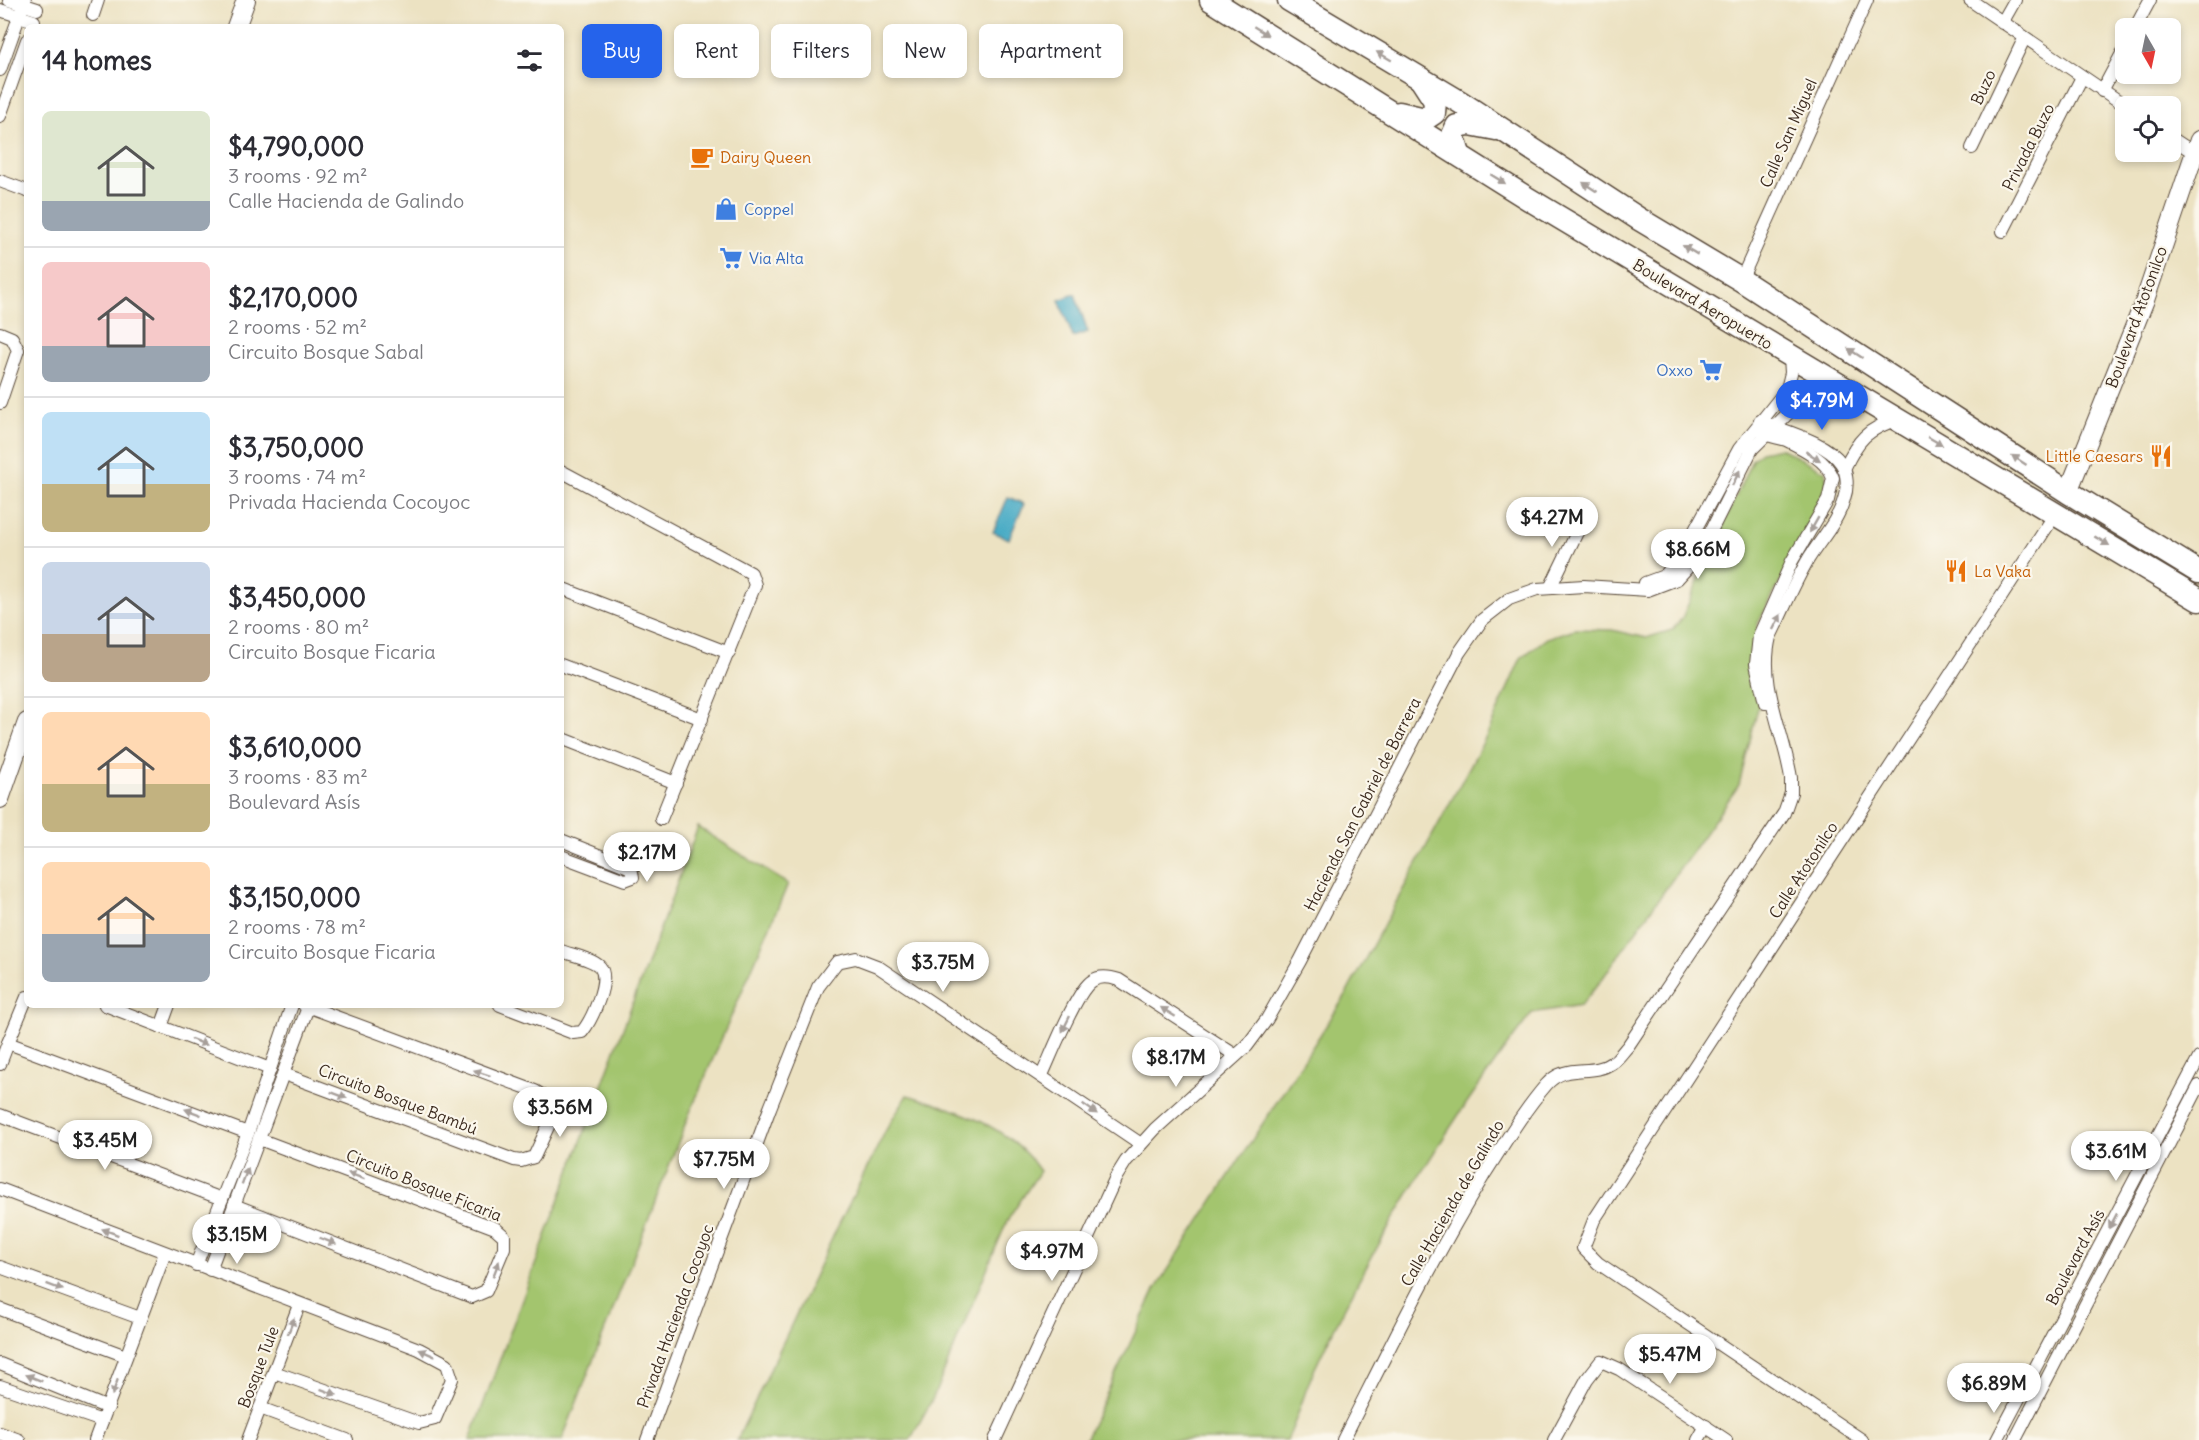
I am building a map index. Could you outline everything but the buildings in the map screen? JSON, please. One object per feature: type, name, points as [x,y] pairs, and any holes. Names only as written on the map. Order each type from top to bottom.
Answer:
[{"type":"highway","name":"Boulevard Aeropuerto","points":[[1211,0],[1824,378],[1898,419],[2199,600]]},
{"type":"highway","points":[[1289,0],[1418,75],[1639,219],[1741,280],[2068,492],[2199,572]]},
{"type":"highway","points":[[1380,106],[1417,119],[1430,117],[1434,113],[1435,101],[1418,75]]},
{"type":"highway","points":[[1459,154],[1453,135],[1457,126],[1470,124],[1506,131]]},
{"type":"street","points":[[9,0],[36,14]]},
{"type":"street","points":[[93,15],[98,0]]},
{"type":"street","points":[[237,24],[246,0]]},
{"type":"street","name":"Calle San Miguel","points":[[1741,280],[1867,0]]},
{"type":"street","points":[[1970,0],[2115,99]]},
{"type":"street","points":[[2002,23],[2015,0]]},
{"type":"street","points":[[2140,18],[2150,0]]},
{"type":"street","points":[[0,10],[22,7]]},
{"type":"street","points":[[0,70],[22,7]]},
{"type":"street","name":"Buzo","points":[[1972,148],[2024,39]]},
{"type":"street","points":[[0,116],[24,48]]},
{"type":"street","points":[[2102,91],[2115,67]]},
{"type":"street","name":"Privada Buzo","points":[[2003,231],[2082,77]]},
{"type":"street","points":[[2181,142],[2197,149]]},
{"type":"street","name":"Boulevard Atotonilco","points":[[2068,492],[2145,300],[2197,149]]},
{"type":"street","points":[[0,181],[24,190]]},
{"type":"street","points":[[0,333],[12,338],[18,350],[0,403]]},
{"type":"street","points":[[1546,586],[1634,584],[1664,576],[1677,563],[1708,505],[1757,424],[1787,389],[1791,373],[1790,357]]},
{"type":"street","points":[[1546,586],[1648,590],[1669,583],[1694,562],[1752,449],[1824,378]]},
{"type":"street","name":"Calle Hacienda de Galindo","points":[[1803,556],[1835,520],[1844,500],[1847,485],[1844,469],[1861,438],[1881,425],[1898,419]]},
{"type":"street","points":[[1757,424],[1819,459],[1831,472],[1844,469],[1841,462],[1817,445],[1771,431]]},
{"type":"street","name":"Calle Hacienda de Galindo","points":[[1343,1440],[1461,1213],[1517,1121],[1558,1075],[1612,1063],[1628,1046],[1756,854],[1757,847],[1779,807],[1784,792],[1775,726],[1758,680],[1756,650],[1764,624],[1803,556],[1828,500],[1833,488],[1831,472]]},
{"type":"street","points":[[564,473],[751,573],[755,585],[661,819]]},
{"type":"street","points":[[1708,505],[1721,511]]},
{"type":"street","name":"Calle Atotonilco","points":[[1862,1440],[1598,1263],[1583,1248],[1594,1220],[2056,513]]},
{"type":"street","points":[[1546,586],[1584,518]]},
{"type":"street","name":"Hacienda San Gabriel de Barrera","points":[[995,1440],[1116,1177],[1141,1144],[1172,1111],[1247,1046],[1267,1019],[1300,961],[1407,752],[1472,632],[1495,608],[1520,594],[1546,586]]},
{"type":"street","points":[[564,589],[729,652]]},
{"type":"street","points":[[564,666],[702,719]]},
{"type":"street","points":[[0,799],[24,731]]},
{"type":"street","points":[[564,739],[676,783]]},
{"type":"street","points":[[564,841],[631,868],[633,877],[625,880],[564,857]]},
{"type":"street","points":[[508,1008],[573,1033],[582,1032],[604,985],[603,973],[598,966],[564,952]]},
{"type":"street","name":"Privada Hacienda Cocoyoc","points":[[646,1440],[770,1108],[818,987],[837,962],[856,958],[877,966],[1042,1075],[1141,1144]]},
{"type":"street","points":[[1042,1075],[1079,997],[1091,981],[1105,977],[1119,980],[1235,1055]]},
{"type":"street","points":[[0,1064],[24,1004]]},
{"type":"street","points":[[113,1008],[270,1069]]},
{"type":"street","points":[[161,1027],[168,1008]]},
{"type":"street","points":[[210,1270],[234,1205],[270,1069],[291,1008]]},
{"type":"street","points":[[196,1265],[222,1199],[284,1074],[305,1008]]},
{"type":"street","name":"Circuito Bosque Bambú","points":[[284,1074],[514,1160],[528,1160],[534,1157],[552,1118],[553,1112],[548,1099],[535,1091],[311,1008]]},
{"type":"street","name":"Circuito Bosque Ficaria","points":[[8,1043],[495,1228],[504,1236],[504,1248],[486,1292],[472,1297],[234,1205]]},
{"type":"street","name":"Boulevard Asís","points":[[1997,1440],[2199,1058]]},
{"type":"street","name":"Boulevard Asís","points":[[2015,1440],[2199,1086]]},
{"type":"street","points":[[2181,1092],[2193,1098]]},
{"type":"street","points":[[0,1115],[222,1199]]},
{"type":"street","points":[[0,1190],[441,1359],[450,1370],[450,1388],[435,1419],[419,1423],[274,1372]]},
{"type":"street","points":[[95,1440],[165,1253]]},
{"type":"street","points":[[0,1267],[140,1318]]},
{"type":"street","name":"Bosque Tule","points":[[248,1440],[299,1305]]},
{"type":"street","points":[[0,1309],[126,1356]]},
{"type":"street","points":[[2061,1319],[2075,1326]]},
{"type":"street","points":[[1554,1440],[1587,1379],[1600,1361],[1612,1365],[1726,1440]]},
{"type":"street","points":[[0,1364],[108,1408]]},
{"type":"street","points":[[0,1386],[102,1421]]},
{"type":"street","points":[[2017,1403],[2031,1409]]},
{"type":"street","points":[[260,1408],[347,1440]]},
{"type":"street","points":[[1698,1440],[1706,1426]]},
{"type":"street","points":[[0,1433],[19,1440]]},
{"type":"green space","points":[[1780,448],[1825,471],[1829,492],[1758,623],[1750,669],[1760,700],[1739,785],[1600,982],[1581,1005],[1532,1013],[1471,1097],[1414,1184],[1362,1275],[1315,1368],[1287,1440],[1085,1440],[1155,1290],[1344,998],[1488,733],[1521,658],[1547,638],[1575,629],[1612,630],[1646,638],[1672,630],[1682,618],[1752,460],[1761,452]]},
{"type":"green space","points":[[698,827],[788,884],[688,1117],[562,1440],[470,1440]]},
{"type":"green space","points":[[907,1095],[963,1114],[998,1131],[1028,1156],[1040,1171],[1007,1221],[933,1398],[910,1440],[737,1440],[837,1228],[886,1130]]},
{"type":"water","points":[[1075,294],[1088,332],[1073,337],[1059,300]]},
{"type":"water","points":[[1008,497],[1024,504],[1009,539],[993,532]]},
{"type":"place","name":"Dairy Queen","points":[[702,157]]},
{"type":"place","name":"Coppel","points":[[726,209]]},
{"type":"place","name":"Via Alta","points":[[731,258]]},
{"type":"place","name":"Oxxo","points":[[1711,370]]},
{"type":"place","name":"Little Caesars","points":[[2161,456]]},
{"type":"place","name":"La Vaka","points":[[1956,571]]}]
